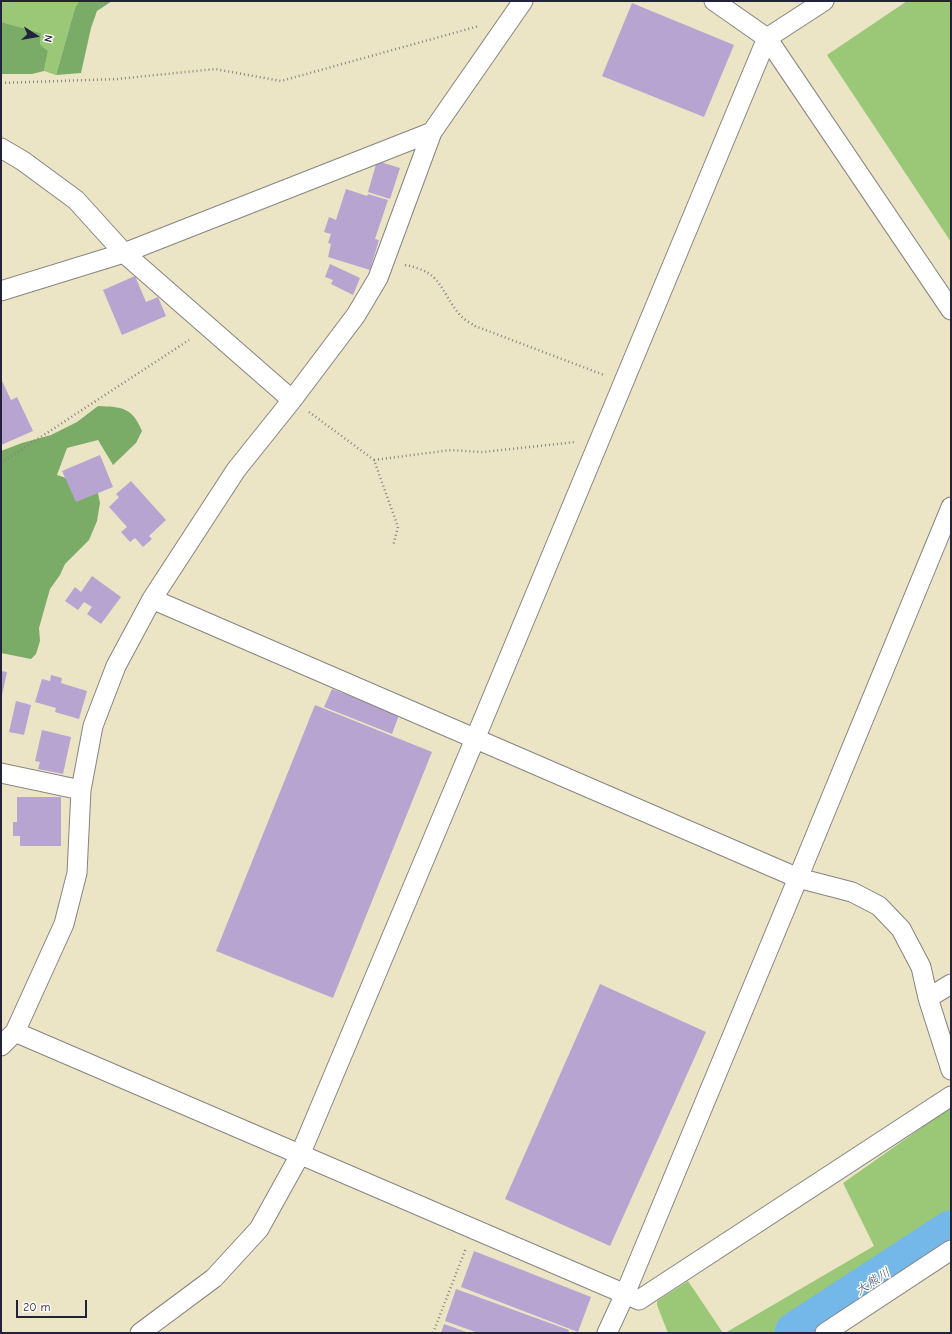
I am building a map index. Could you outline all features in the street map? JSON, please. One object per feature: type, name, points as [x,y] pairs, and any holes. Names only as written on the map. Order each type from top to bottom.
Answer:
[{"type":"street","points":[[1,1046],[15,1032],[64,924],[77,873],[81,790],[94,726],[116,666],[152,599],[236,470],[292,400],[356,315],[378,278],[432,132],[523,1]]},
{"type":"street","points":[[714,1],[767,38],[951,310]]},
{"type":"street","points":[[140,1333],[214,1278],[259,1229],[300,1156],[767,38],[824,1]]},
{"type":"street","points":[[1,291],[124,253],[432,132]]},
{"type":"street","points":[[1,148],[23,161],[76,200],[124,253],[292,400]]},
{"type":"street","points":[[607,1333],[625,1294],[951,507]]},
{"type":"street","points":[[152,599],[798,878],[852,892],[879,906],[901,928],[922,967],[928,998],[951,1070]]},
{"type":"street","points":[[1,773],[81,790]]},
{"type":"street","points":[[928,998],[951,984]]},
{"type":"street","points":[[15,1032],[300,1156],[639,1300],[951,1096]]},
{"type":"street","points":[[825,1333],[951,1250]]},
{"type":"path","points":[[1,83],[117,79],[215,69],[281,81],[512,17]]},
{"type":"path","points":[[385,261],[419,267],[435,277],[461,316],[475,326],[624,383]]},
{"type":"path","points":[[1,464],[208,327]]},
{"type":"path","points":[[292,400],[374,460],[398,527],[393,546]]},
{"type":"path","points":[[374,460],[451,450],[483,452],[600,439]]},
{"type":"path","points":[[433,1333],[473,1229]]},
{"type":"green space","points":[[1,1],[79,1],[75,8],[56,75],[44,71],[48,51],[40,44],[41,33],[1,22]]},
{"type":"green space","points":[[79,1],[112,1],[97,11],[91,28],[81,73],[56,75],[75,8]]},
{"type":"green space","points":[[907,1],[951,1],[951,242],[827,55]]},
{"type":"green space","points":[[1,22],[41,33],[40,44],[48,51],[44,71],[32,74],[1,74]]},
{"type":"green space","points":[[98,406],[114,407],[125,410],[134,417],[142,431],[136,443],[113,465],[98,440],[67,448],[57,475],[97,488],[100,503],[97,521],[89,540],[65,564],[60,575],[50,589],[39,628],[40,641],[36,654],[31,659],[1,653],[1,451],[22,443],[51,435],[77,422]]},
{"type":"green space","points":[[951,1107],[951,1222],[883,1269],[785,1333],[725,1333],[874,1246],[843,1183]]},
{"type":"green space","points":[[688,1281],[723,1333],[668,1333],[657,1305],[657,1301]]},
{"type":"building","points":[[632,3],[734,45],[704,117],[602,76]]},
{"type":"building","points":[[377,161],[400,168],[390,199],[368,192]]},
{"type":"building","points":[[346,189],[367,196],[368,194],[388,200],[375,239],[379,240],[370,270],[328,257],[331,244],[328,243],[331,234],[324,232],[329,217],[336,220]]},
{"type":"building","points":[[330,264],[360,278],[353,295],[331,284],[333,280],[325,277]]},
{"type":"building","points":[[135,276],[146,302],[158,297],[166,316],[122,335],[103,290]]},
{"type":"building","points":[[2,381],[11,400],[17,397],[33,431],[1,445],[1,382]]},
{"type":"building","points":[[100,455],[113,487],[76,502],[62,471]]},
{"type":"building","points":[[131,481],[166,520],[149,536],[152,539],[143,547],[135,538],[130,542],[121,532],[127,527],[109,507],[119,497],[116,494]]},
{"type":"building","points":[[92,576],[121,597],[101,624],[87,614],[92,607],[84,602],[78,610],[65,601],[75,587],[81,592]]},
{"type":"building","points":[[1,671],[7,672],[2,695],[1,695]]},
{"type":"building","points":[[51,675],[62,678],[61,683],[87,691],[79,719],[55,712],[56,708],[35,702],[42,679],[50,681]]},
{"type":"building","points":[[332,689],[399,715],[392,734],[324,707]]},
{"type":"building","points":[[16,701],[31,705],[24,735],[9,732]]},
{"type":"building","points":[[315,705],[432,752],[333,998],[216,951]]},
{"type":"building","points":[[42,730],[71,737],[63,774],[38,769],[40,762],[35,761]]},
{"type":"building","points":[[17,797],[61,797],[61,846],[20,846],[20,836],[13,836],[13,822],[17,822]]},
{"type":"building","points":[[600,984],[706,1032],[610,1246],[505,1199]]},
{"type":"building","points":[[474,1251],[591,1297],[578,1332],[461,1287]]},
{"type":"building","points":[[456,1289],[569,1330],[568,1333],[478,1333],[445,1321]]},
{"type":"building","points":[[444,1324],[469,1333],[441,1333]]},
{"type":"waterway","name":"大熊川","points":[[796,1333],[951,1232]]}]
